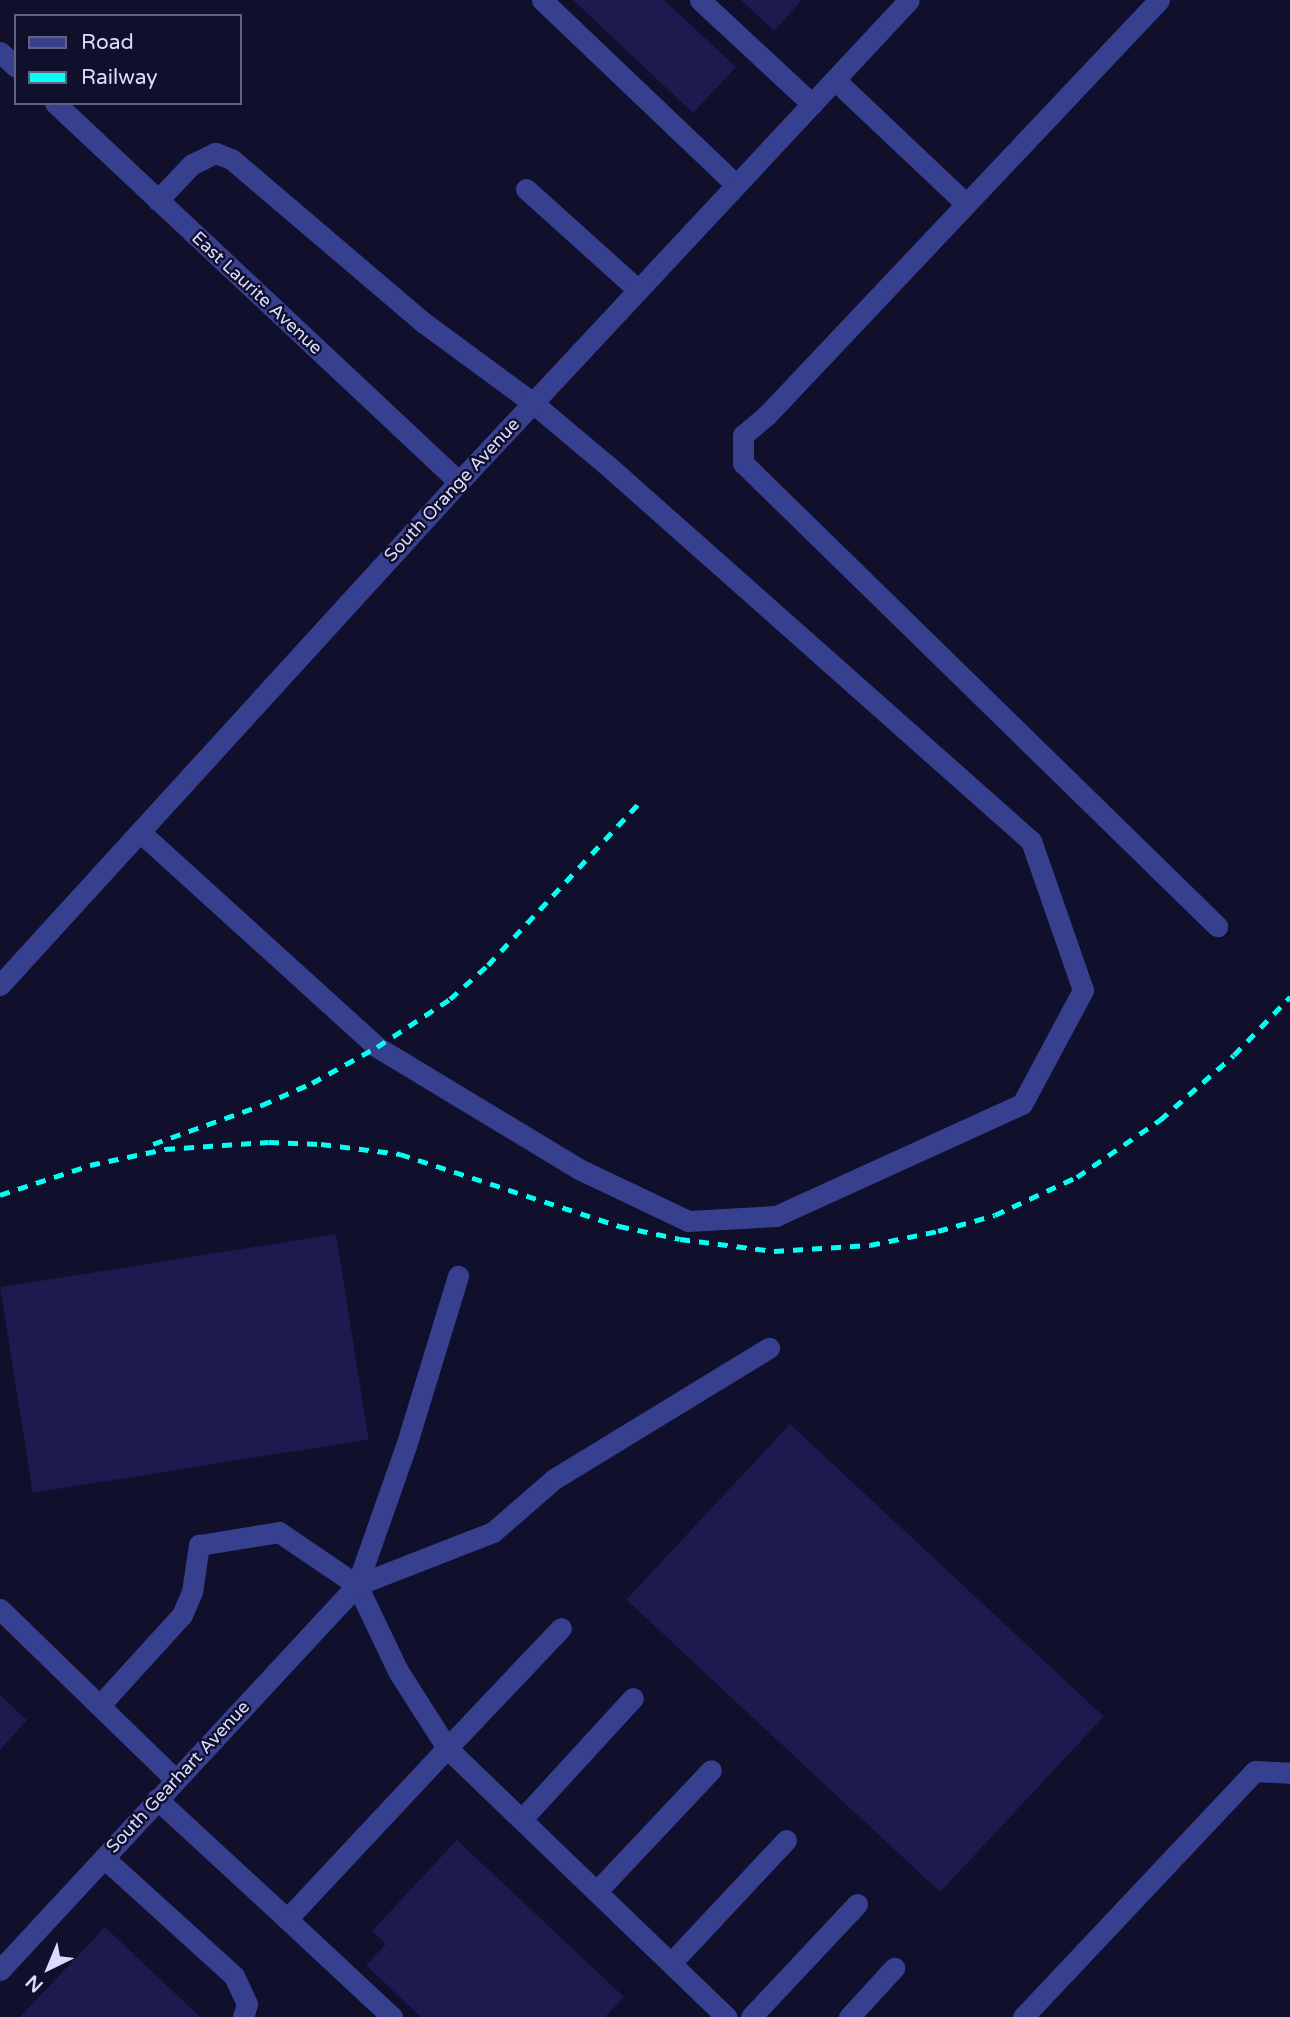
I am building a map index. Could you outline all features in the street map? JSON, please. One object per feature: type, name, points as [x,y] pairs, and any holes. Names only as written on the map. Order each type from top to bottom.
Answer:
[{"type":"street","points":[[542,0],[736,185]]},
{"type":"street","points":[[701,0],[812,104]]},
{"type":"street","name":"South Orange Avenue","points":[[0,985],[459,482],[909,0]]},
{"type":"street","points":[[1159,0],[767,415],[743,435],[743,463],[1217,926]]},
{"type":"street","points":[[0,52],[14,65]]},
{"type":"street","points":[[835,79],[966,204]]},
{"type":"street","name":"East Laurite Avenue","points":[[57,105],[459,482]]},
{"type":"street","points":[[139,832],[377,1047],[579,1170],[688,1221],[776,1216],[1022,1104],[1083,990],[1031,841],[608,466],[533,403],[424,323],[231,159],[215,153],[192,164],[158,200]]},
{"type":"street","points":[[526,189],[638,290]]},
{"type":"street","points":[[357,1585],[406,1446],[458,1276]]},
{"type":"street","points":[[357,1585],[493,1532],[554,1479],[769,1348]]},
{"type":"street","points":[[100,1705],[182,1615],[192,1592],[199,1545],[279,1532],[357,1585],[398,1671],[447,1748],[727,2017]]},
{"type":"street","name":"South Gearhart Avenue","points":[[0,1970],[357,1585]]},
{"type":"street","points":[[0,1609],[176,1780]]},
{"type":"street","points":[[287,1919],[561,1628]]},
{"type":"street","points":[[522,1819],[633,1698]]},
{"type":"street","points":[[597,1891],[711,1770]]},
{"type":"street","points":[[1023,2017],[1255,1770],[1290,1773]]},
{"type":"street","points":[[158,1800],[392,2017]]},
{"type":"street","points":[[672,1962],[786,1840]]},
{"type":"street","points":[[104,1858],[234,1976],[247,2004],[243,2017]]},
{"type":"street","points":[[751,2017],[857,1904]]},
{"type":"street","points":[[849,2017],[894,1968]]},
{"type":"building","points":[[573,0],[664,0],[736,67],[693,113]]},
{"type":"building","points":[[741,0],[802,0],[774,31]]},
{"type":"building","points":[[336,1234],[369,1439],[33,1493],[0,1287]]},
{"type":"building","points":[[790,1424],[1104,1717],[940,1892],[626,1600]]},
{"type":"building","points":[[0,1695],[27,1720],[0,1750]]},
{"type":"building","points":[[457,1840],[624,1997],[605,2017],[421,2017],[366,1965],[386,1944],[372,1931]]},
{"type":"building","points":[[105,1927],[200,2017],[20,2017]]},
{"type":"railway","points":[[153,1144],[262,1105],[312,1083],[377,1047],[450,999],[488,965],[641,801]]},
{"type":"railway","points":[[0,1195],[90,1165],[165,1149],[269,1142],[321,1144],[400,1154],[619,1226],[680,1239],[774,1251],[870,1245],[938,1231],[995,1215],[1077,1177],[1160,1120],[1234,1055],[1290,997]]}]
